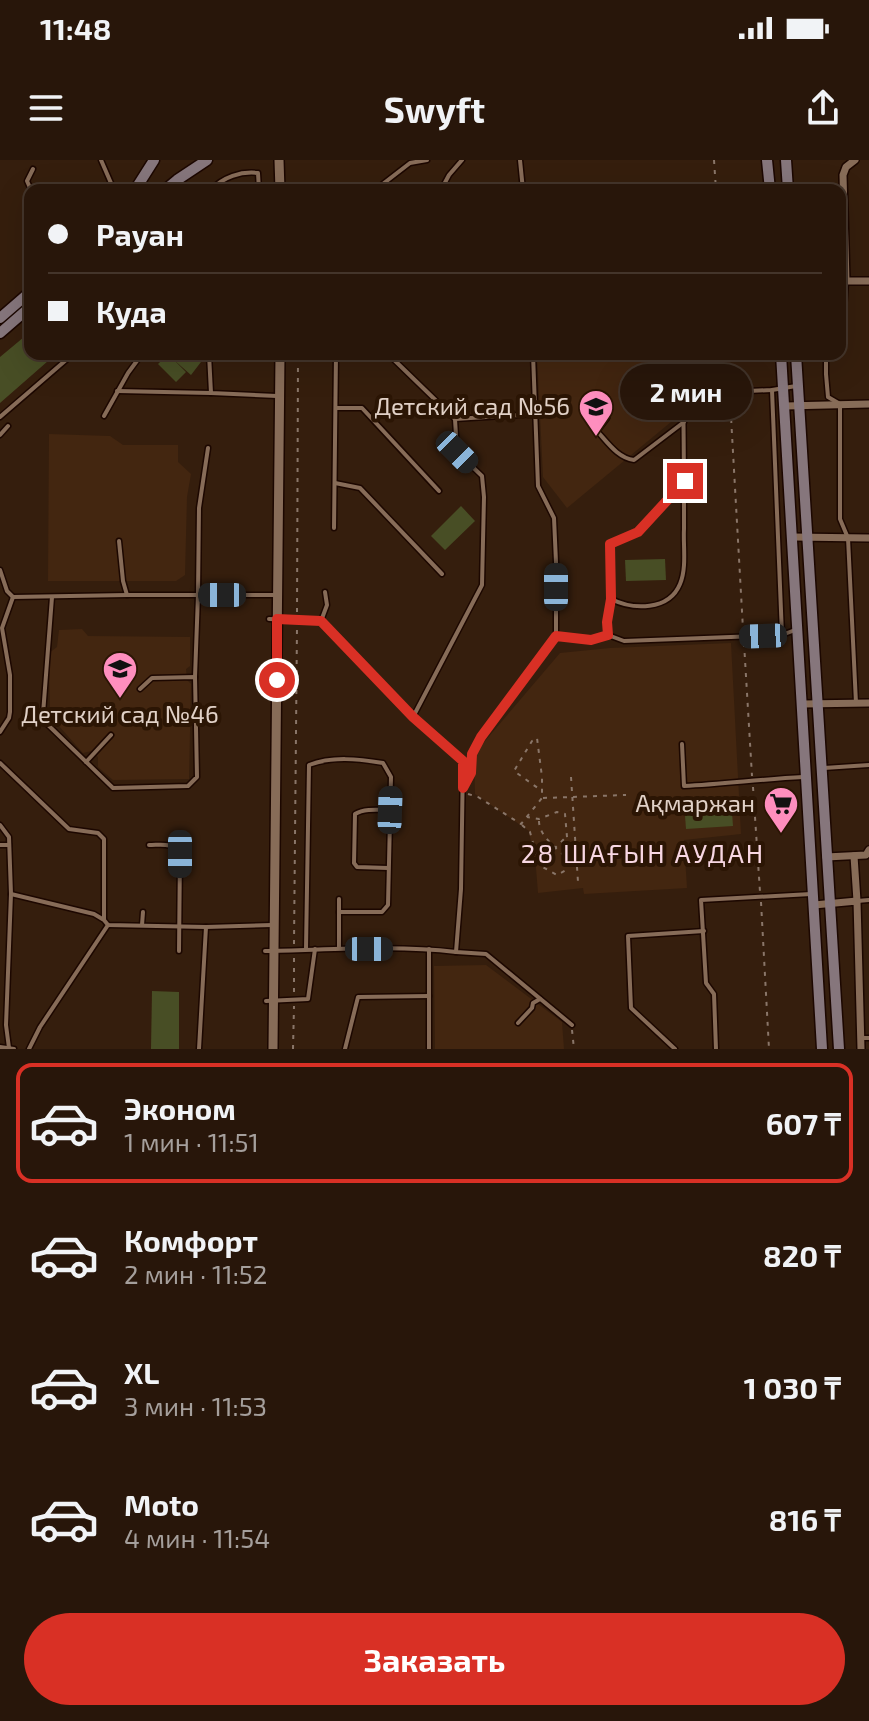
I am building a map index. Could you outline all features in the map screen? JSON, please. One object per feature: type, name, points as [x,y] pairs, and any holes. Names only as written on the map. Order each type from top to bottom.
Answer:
[{"type":"main road","points":[[139,184],[154,160]]},
{"type":"main road","points":[[172,184],[207,160]]},
{"type":"main road","points":[[767,160],[769,184]]},
{"type":"main road","points":[[786,160],[788,184]]},
{"type":"main road","points":[[0,318],[24,297]]},
{"type":"main road","points":[[0,333],[24,312]]},
{"type":"main road","points":[[781,360],[822,1049]]},
{"type":"main road","points":[[796,360],[839,1049]]},
{"type":"street","points":[[279,160],[280,184]]},
{"type":"street","points":[[843,184],[846,167],[855,160]]},
{"type":"street","points":[[846,281],[869,281]]},
{"type":"street","points":[[273,1049],[270,951],[275,925],[273,619],[277,595],[280,360]]},
{"type":"street","points":[[785,406],[869,404]]},
{"type":"street","points":[[792,537],[869,538]]},
{"type":"street","points":[[803,704],[869,703]]},
{"type":"street","points":[[826,857],[868,853]]},
{"type":"street","points":[[854,856],[865,1038],[861,1049]]},
{"type":"street","points":[[814,900],[829,904],[857,901]]},
{"type":"lane","points":[[101,160],[111,184]]},
{"type":"lane","points":[[383,184],[410,163],[427,160]]},
{"type":"lane","points":[[444,184],[462,160]]},
{"type":"lane","points":[[520,160],[522,184]]},
{"type":"lane","points":[[27,184],[33,169]]},
{"type":"lane","points":[[216,184],[245,172],[258,173],[259,184]]},
{"type":"lane","points":[[177,180],[180,184]]},
{"type":"lane","points":[[0,417],[66,360]]},
{"type":"lane","points":[[104,416],[138,360]]},
{"type":"lane","points":[[209,360],[211,393]]},
{"type":"lane","points":[[334,528],[336,360]]},
{"type":"lane","points":[[394,360],[455,419],[457,452],[482,476],[484,497],[482,585],[413,717]]},
{"type":"lane","points":[[463,790],[471,773],[472,754],[481,737],[556,636],[554,518],[538,486],[533,360]]},
{"type":"lane","points":[[611,599],[625,606],[659,605],[672,596],[680,583],[685,481],[680,360]]},
{"type":"lane","points":[[826,360],[828,397],[840,404],[840,519],[848,538],[856,703]]},
{"type":"lane","points":[[683,394],[772,390],[798,385]]},
{"type":"lane","points":[[772,390],[782,635]]},
{"type":"lane","points":[[117,391],[279,396]]},
{"type":"lane","points":[[336,408],[362,408],[439,491]]},
{"type":"lane","points":[[455,419],[536,414]]},
{"type":"lane","points":[[607,418],[597,431],[614,451],[634,460],[684,422]]},
{"type":"lane","points":[[0,435],[8,426]]},
{"type":"lane","points":[[52,597],[43,719],[108,785],[119,790],[188,786],[193,783],[197,777],[195,677],[199,508],[208,448]]},
{"type":"lane","points":[[608,635],[610,544],[638,532],[685,481]]},
{"type":"lane","points":[[335,483],[360,488],[442,574]]},
{"type":"lane","points":[[119,541],[127,595]]},
{"type":"lane","points":[[0,570],[7,591],[13,597],[277,595]]},
{"type":"lane","points":[[321,621],[327,605],[325,592]]},
{"type":"lane","points":[[0,732],[10,712],[10,675],[2,628],[13,597]]},
{"type":"lane","points":[[273,619],[321,621],[413,717],[463,761],[461,889],[456,952]]},
{"type":"lane","points":[[556,636],[591,640],[608,635],[624,641],[782,635],[797,630]]},
{"type":"lane","points":[[140,689],[152,678],[195,677]]},
{"type":"lane","points":[[422,700],[429,704]]},
{"type":"lane","points":[[86,762],[111,735]]},
{"type":"lane","points":[[682,744],[684,786],[806,776]]},
{"type":"lane","points":[[306,949],[309,765],[323,759],[383,763],[391,777],[388,905],[382,912],[339,912]]},
{"type":"lane","points":[[0,763],[69,829],[102,835],[104,920]]},
{"type":"lane","points":[[822,768],[869,765]]},
{"type":"lane","points":[[388,868],[357,867],[354,863],[355,814],[390,810]]},
{"type":"lane","points":[[0,825],[9,837],[11,894],[6,1025],[11,1048],[0,1047]]},
{"type":"lane","points":[[0,845],[9,845]]},
{"type":"lane","points":[[149,845],[170,845],[180,854],[179,951]]},
{"type":"lane","points":[[11,894],[94,914],[108,925]]},
{"type":"lane","points":[[716,1049],[714,994],[706,983],[701,900],[761,896],[814,900]]},
{"type":"lane","points":[[339,899],[339,949]]},
{"type":"lane","points":[[857,901],[869,900]]},
{"type":"lane","points":[[142,925],[143,912]]},
{"type":"lane","points":[[108,925],[275,925]]},
{"type":"lane","points":[[29,1049],[40,1027],[108,925]]},
{"type":"lane","points":[[199,1049],[206,927]]},
{"type":"lane","points":[[675,1049],[631,1008],[628,936],[704,931]]},
{"type":"lane","points":[[270,1001],[308,999],[315,949]]},
{"type":"lane","points":[[270,951],[429,949],[486,954],[572,1025]]},
{"type":"lane","points":[[429,949],[429,1049]]},
{"type":"lane","points":[[345,1049],[358,997],[429,996]]},
{"type":"lane","points":[[518,1023],[533,1003],[540,999]]},
{"type":"path","points":[[714,160],[716,184]]},
{"type":"path","points":[[293,1049],[298,360]]},
{"type":"path","points":[[727,360],[769,1049]]},
{"type":"path","points":[[521,824],[542,798],[542,791],[542,777],[537,738],[514,771],[542,791]]},
{"type":"path","points":[[571,777],[578,882]]},
{"type":"path","points":[[463,790],[530,832],[539,865],[557,875],[568,869],[565,814],[557,812],[539,819],[527,817]]},
{"type":"path","points":[[542,798],[626,795]]},
{"type":"path","points":[[539,819],[539,828],[569,860]]},
{"type":"path","points":[[542,867],[567,836]]},
{"type":"path","points":[[572,1025],[574,1049]]},
{"type":"shaded area","name":"Детский сад №56","points":[[537,360],[672,360],[677,417],[567,508],[543,477]]},
{"type":"shaded area","points":[[49,434],[110,436],[123,445],[178,445],[178,462],[191,474],[187,497],[185,575],[176,581],[48,581]]},
{"type":"shaded area","name":"Детский сад №46","points":[[82,629],[88,636],[190,637],[190,666],[186,669],[187,680],[191,684],[189,779],[113,780],[98,767],[98,757],[92,751],[83,753],[50,716],[49,653],[57,647],[59,630]]},
{"type":"shaded area","points":[[731,643],[741,834],[684,840],[687,888],[584,894],[583,888],[538,893],[529,831],[475,794],[474,754],[560,653]]},
{"type":"shaded area","points":[[486,965],[562,1022],[564,1049],[435,1049],[434,966]]},
{"type":"green space","points":[[24,337],[24,360],[49,360],[0,403],[0,357]]},
{"type":"green space","points":[[162,360],[174,360],[186,372],[176,382],[158,364]]},
{"type":"green space","points":[[174,360],[199,360],[201,362],[191,375]]},
{"type":"green space","points":[[461,506],[475,521],[445,550],[431,536]]},
{"type":"green space","points":[[665,559],[666,580],[626,581],[625,560]]},
{"type":"green space","points":[[731,799],[733,826],[686,829],[684,802]]},
{"type":"green space","points":[[152,991],[179,992],[179,1049],[151,1049]]},
{"type":"place","name":"Детский сад №56","points":[[596,438]]},
{"type":"place","name":"Детский сад №46","points":[[120,700]]},
{"type":"place","name":"Ақмаржан","points":[[781,835]]},
{"type":"district","name":"28 ШАҒЫН АУДАН","points":[[643,854]]},
{"type":"route","points":[[277,680],[277,619],[321,621],[413,717],[463,761],[463,788],[471,773],[472,754],[481,737],[556,636],[591,640],[608,635],[610,544],[638,532],[685,481]]}]
